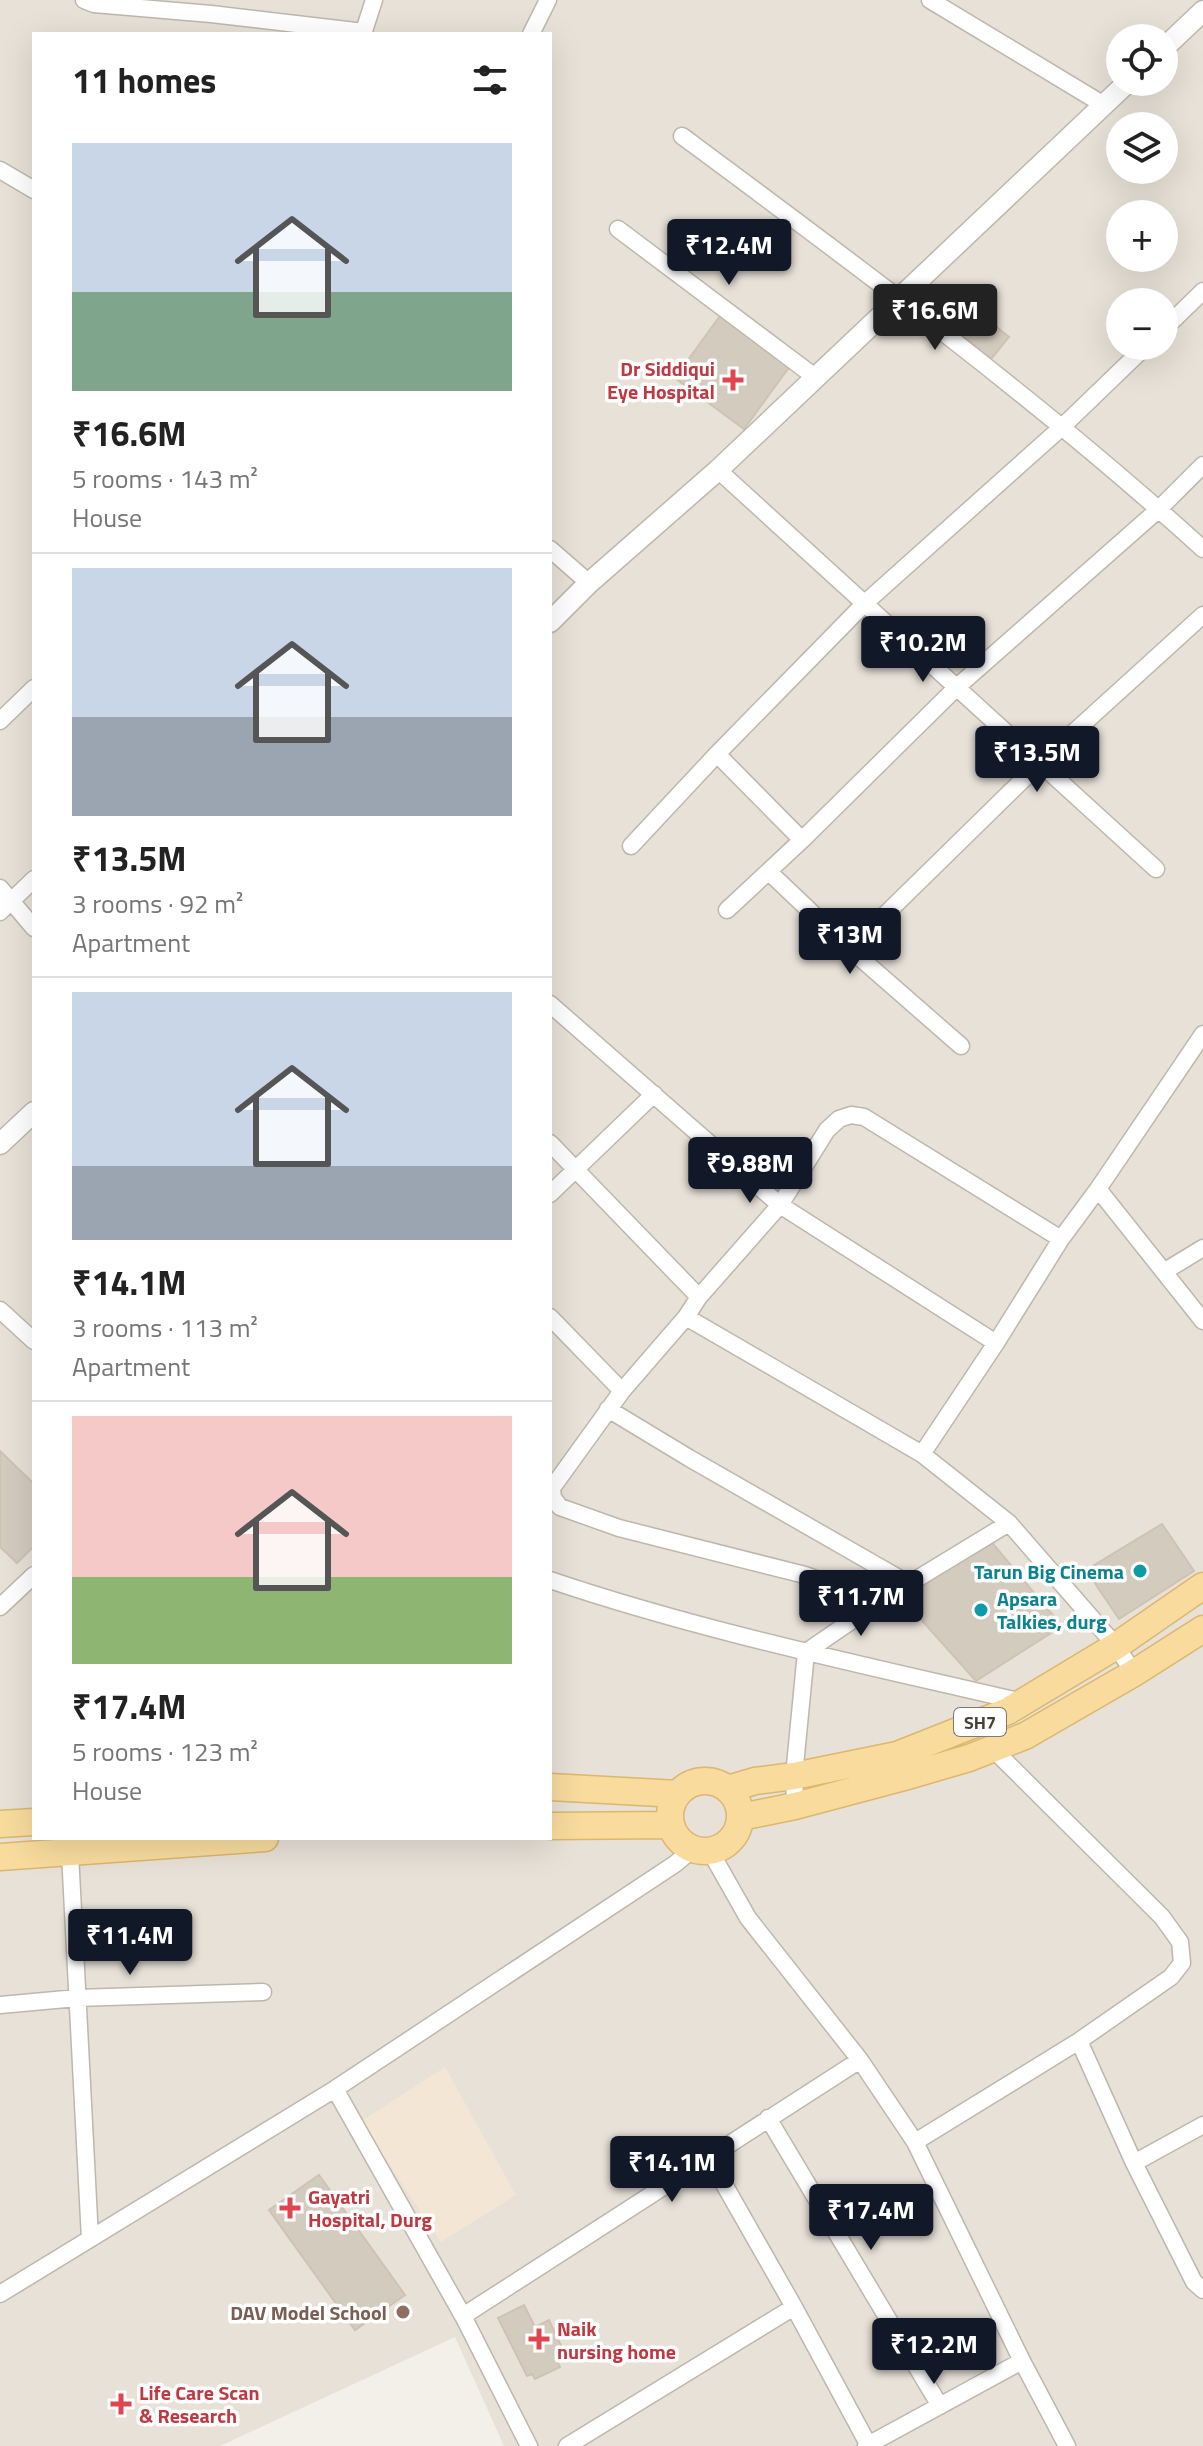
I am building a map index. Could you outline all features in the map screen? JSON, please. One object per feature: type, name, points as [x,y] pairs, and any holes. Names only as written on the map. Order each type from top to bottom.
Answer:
[{"type":"main road","name":"SH7","points":[[552,1787],[678,1794],[696,1782],[718,1784],[728,1789],[755,1781],[897,1755],[1008,1711],[1116,1646],[1203,1586]]},
{"type":"main road","name":"SH7","points":[[741,1817],[795,1806],[956,1762],[1025,1736],[1203,1629]]},
{"type":"main road","points":[[678,1794],[671,1808],[671,1825],[679,1840],[701,1850],[725,1845],[736,1833],[741,1817],[728,1789]]},
{"type":"main road","points":[[0,1824],[32,1822]]},
{"type":"main road","points":[[552,1826],[671,1825]]},
{"type":"main road","points":[[0,1857],[239,1840]]},
{"type":"street","points":[[84,0],[94,4],[212,7],[357,32]]},
{"type":"street","points":[[363,32],[374,0]]},
{"type":"street","points":[[930,0],[1104,105]]},
{"type":"street","points":[[532,32],[544,1]]},
{"type":"street","points":[[1178,35],[1203,11]]},
{"type":"street","points":[[552,620],[589,583],[718,470],[1113,96]]},
{"type":"street","points":[[682,136],[899,298],[1062,427],[1203,549]]},
{"type":"street","points":[[0,170],[32,189]]},
{"type":"street","points":[[618,229],[815,377]]},
{"type":"street","points":[[1178,315],[1203,291]]},
{"type":"street","points":[[631,846],[865,603],[1062,427],[1131,360]]},
{"type":"street","points":[[727,910],[957,687],[1159,509],[1203,465]]},
{"type":"street","points":[[718,470],[1156,869]]},
{"type":"street","points":[[552,551],[589,583]]},
{"type":"street","points":[[850,949],[1040,763],[1203,615]]},
{"type":"street","points":[[0,721],[32,690]]},
{"type":"street","points":[[717,754],[802,840]]},
{"type":"street","points":[[769,872],[850,949],[961,1046]]},
{"type":"street","points":[[32,880],[4,900],[32,926]]},
{"type":"street","points":[[552,1006],[780,1205],[996,1343]]},
{"type":"street","points":[[922,1454],[1061,1239],[1203,1034]]},
{"type":"street","points":[[552,1192],[654,1094]]},
{"type":"street","points":[[0,1144],[32,1114]]},
{"type":"street","points":[[879,1602],[805,1575],[619,1528],[560,1507],[553,1498],[554,1476],[686,1317],[699,1297],[780,1205],[827,1130],[839,1119],[851,1115],[864,1117],[1061,1239]]},
{"type":"street","points":[[552,1145],[699,1297]]},
{"type":"street","points":[[1098,1189],[1203,1321]]},
{"type":"street","points":[[1165,1271],[1203,1248]]},
{"type":"street","points":[[0,1310],[32,1339]]},
{"type":"street","points":[[686,1317],[922,1454],[1009,1523],[1116,1646],[1134,1673]]},
{"type":"street","points":[[552,1319],[622,1391]]},
{"type":"street","points":[[608,1409],[909,1584]]},
{"type":"street","points":[[806,1652],[879,1602],[1009,1523]]},
{"type":"street","points":[[0,1607],[32,1577]]},
{"type":"street","points":[[552,1581],[616,1602],[806,1652],[1022,1702]]},
{"type":"street","points":[[795,1806],[794,1776],[806,1652]]},
{"type":"street","points":[[915,2142],[1079,2041],[1171,1977],[1182,1963],[1180,1942],[1162,1917],[993,1749]]},
{"type":"street","points":[[0,2294],[335,2089],[675,1864],[701,1850],[748,1918],[860,2060],[915,2142],[1067,2446]]},
{"type":"street","points":[[70,1853],[90,2239]]},
{"type":"street","points":[[0,2005],[77,1998],[263,1992]]},
{"type":"street","points":[[1079,2041],[1134,2163],[1194,2282],[1203,2290]]},
{"type":"street","points":[[463,2316],[860,2060]]},
{"type":"street","points":[[335,2089],[463,2316],[529,2446]]},
{"type":"street","points":[[768,2118],[940,2406]]},
{"type":"street","points":[[1134,2163],[1203,2125]]},
{"type":"street","points":[[708,2156],[794,2307],[867,2445],[1022,2361]]},
{"type":"street","points":[[567,2446],[794,2307]]},
{"type":"shaded area","points":[[0,0],[1203,0],[1203,2446],[504,2446],[455,2337],[220,2446],[0,2446]]},
{"type":"shaded area","points":[[445,2067],[516,2195],[441,2242],[360,2122]]},
{"type":"building","points":[[969,305],[1009,337],[991,359],[951,326]]},
{"type":"building","points":[[720,316],[790,366],[744,429],[675,378]]},
{"type":"building","points":[[0,1451],[32,1482],[32,1548],[17,1563],[0,1547]]},
{"type":"building","name":"Tarun Big Cinema","points":[[1162,1524],[1194,1571],[1119,1619],[1086,1570]]},
{"type":"building","name":"Apsara Talkies, durg","points":[[988,1538],[1062,1626],[976,1681],[899,1595]]},
{"type":"building","points":[[319,2175],[405,2295],[355,2330],[269,2210]]},
{"type":"building","points":[[524,2305],[535,2327],[549,2320],[565,2354],[556,2359],[560,2367],[535,2379],[532,2374],[527,2376],[498,2318]]},
{"type":"place","name":"Dr Siddiqui Eye Hospital","points":[[733,380]]},
{"type":"place","name":"Tarun Big Cinema","points":[[1140,1571]]},
{"type":"place","name":"Apsara Talkies, durg","points":[[981,1610]]},
{"type":"place","name":"Gayatri Hospital, Durg","points":[[290,2208]]},
{"type":"place","name":"DAV Model School","points":[[403,2312]]},
{"type":"place","name":"Naik nursing home","points":[[539,2339]]},
{"type":"place","name":"Life Care Scan & Research","points":[[121,2404]]}]
